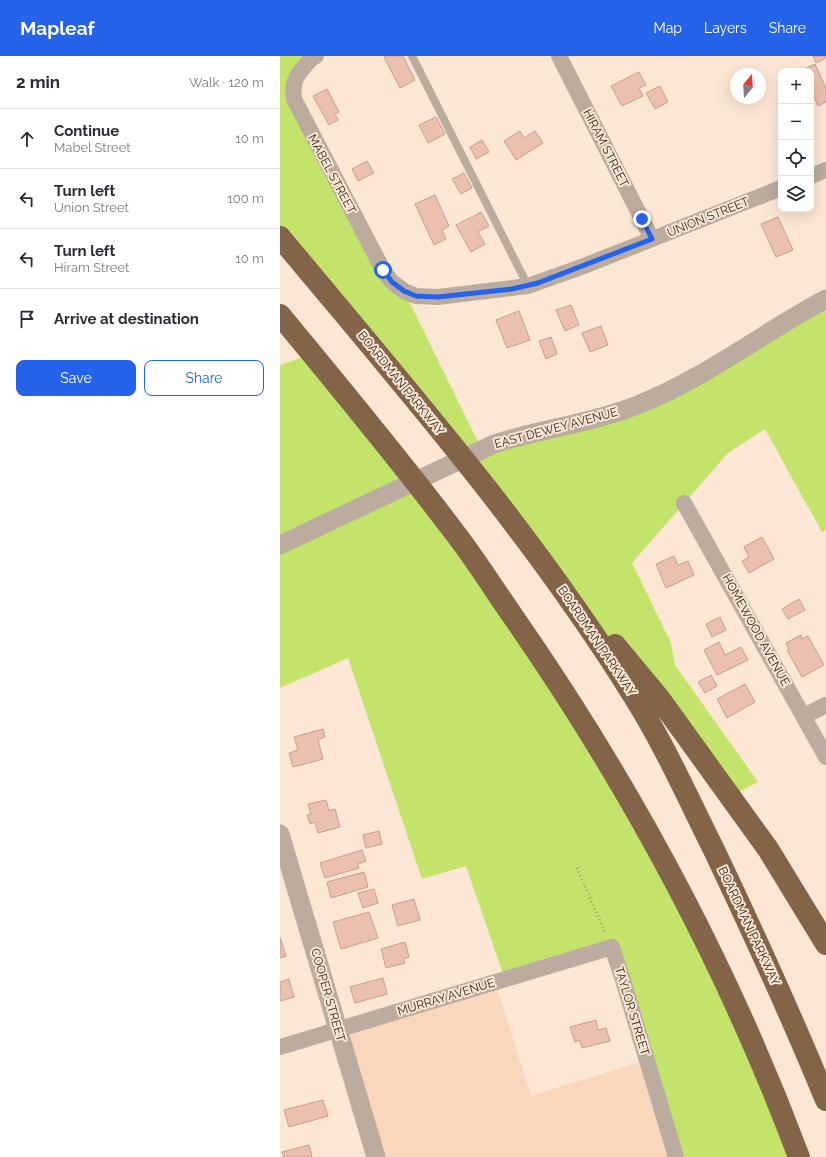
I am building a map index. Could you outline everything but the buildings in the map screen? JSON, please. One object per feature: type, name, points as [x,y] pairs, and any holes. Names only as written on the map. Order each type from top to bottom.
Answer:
[{"type":"highway","name":"BOARDMAN PARKWAY","points":[[280,237],[434,423],[535,551],[579,612],[634,697],[680,779],[798,1031],[826,1100]]},
{"type":"highway","points":[[280,315],[459,538],[556,678],[638,813],[680,890],[760,1061],[799,1157]]},
{"type":"highway","points":[[535,551],[659,698],[768,849],[826,944]]},
{"type":"street","name":"HIRAM STREET","points":[[559,56],[652,239]]},
{"type":"street","name":"MABEL STREET","points":[[312,57],[294,79],[292,88],[294,99],[383,270],[392,282],[404,291]]},
{"type":"street","points":[[814,175],[826,170]]},
{"type":"street","name":"UNION STREET","points":[[404,291],[416,296],[438,297],[528,286],[778,189]]},
{"type":"street","name":"EAST DEWEY AVENUE","points":[[280,545],[494,444],[517,437],[599,418],[634,406],[667,392],[698,376],[826,298]]},
{"type":"street","name":"HOMEWOOD AVENUE","points":[[684,504],[826,757]]},
{"type":"street","points":[[804,716],[826,705]]},
{"type":"street","name":"COOPER STREET","points":[[280,834],[376,1157]]},
{"type":"street","name":"MURRAY AVENUE","points":[[280,1047],[612,947]]},
{"type":"street","name":"TAYLOR STREET","points":[[612,947],[676,1157]]},
{"type":"lane","points":[[412,56],[528,286]]},
{"type":"path","points":[[577,868],[612,947]]},
{"type":"shaded area","points":[[495,982],[531,1096],[647,1060],[676,1157],[376,1157],[338,1030]]},
{"type":"green space","points":[[280,56],[306,56],[292,88],[404,291],[482,450],[599,418],[826,299],[826,530],[822,532],[765,429],[728,453],[632,563],[671,643],[675,665],[758,782],[730,797],[535,551],[280,237]]},
{"type":"green space","points":[[312,354],[596,742],[799,1157],[676,1157],[612,948],[505,980],[466,866],[422,879],[348,658],[280,688],[280,365]]},
{"type":"route","points":[[383,270],[392,282],[404,291],[416,296],[438,297],[528,286],[652,239],[642,219]]}]
